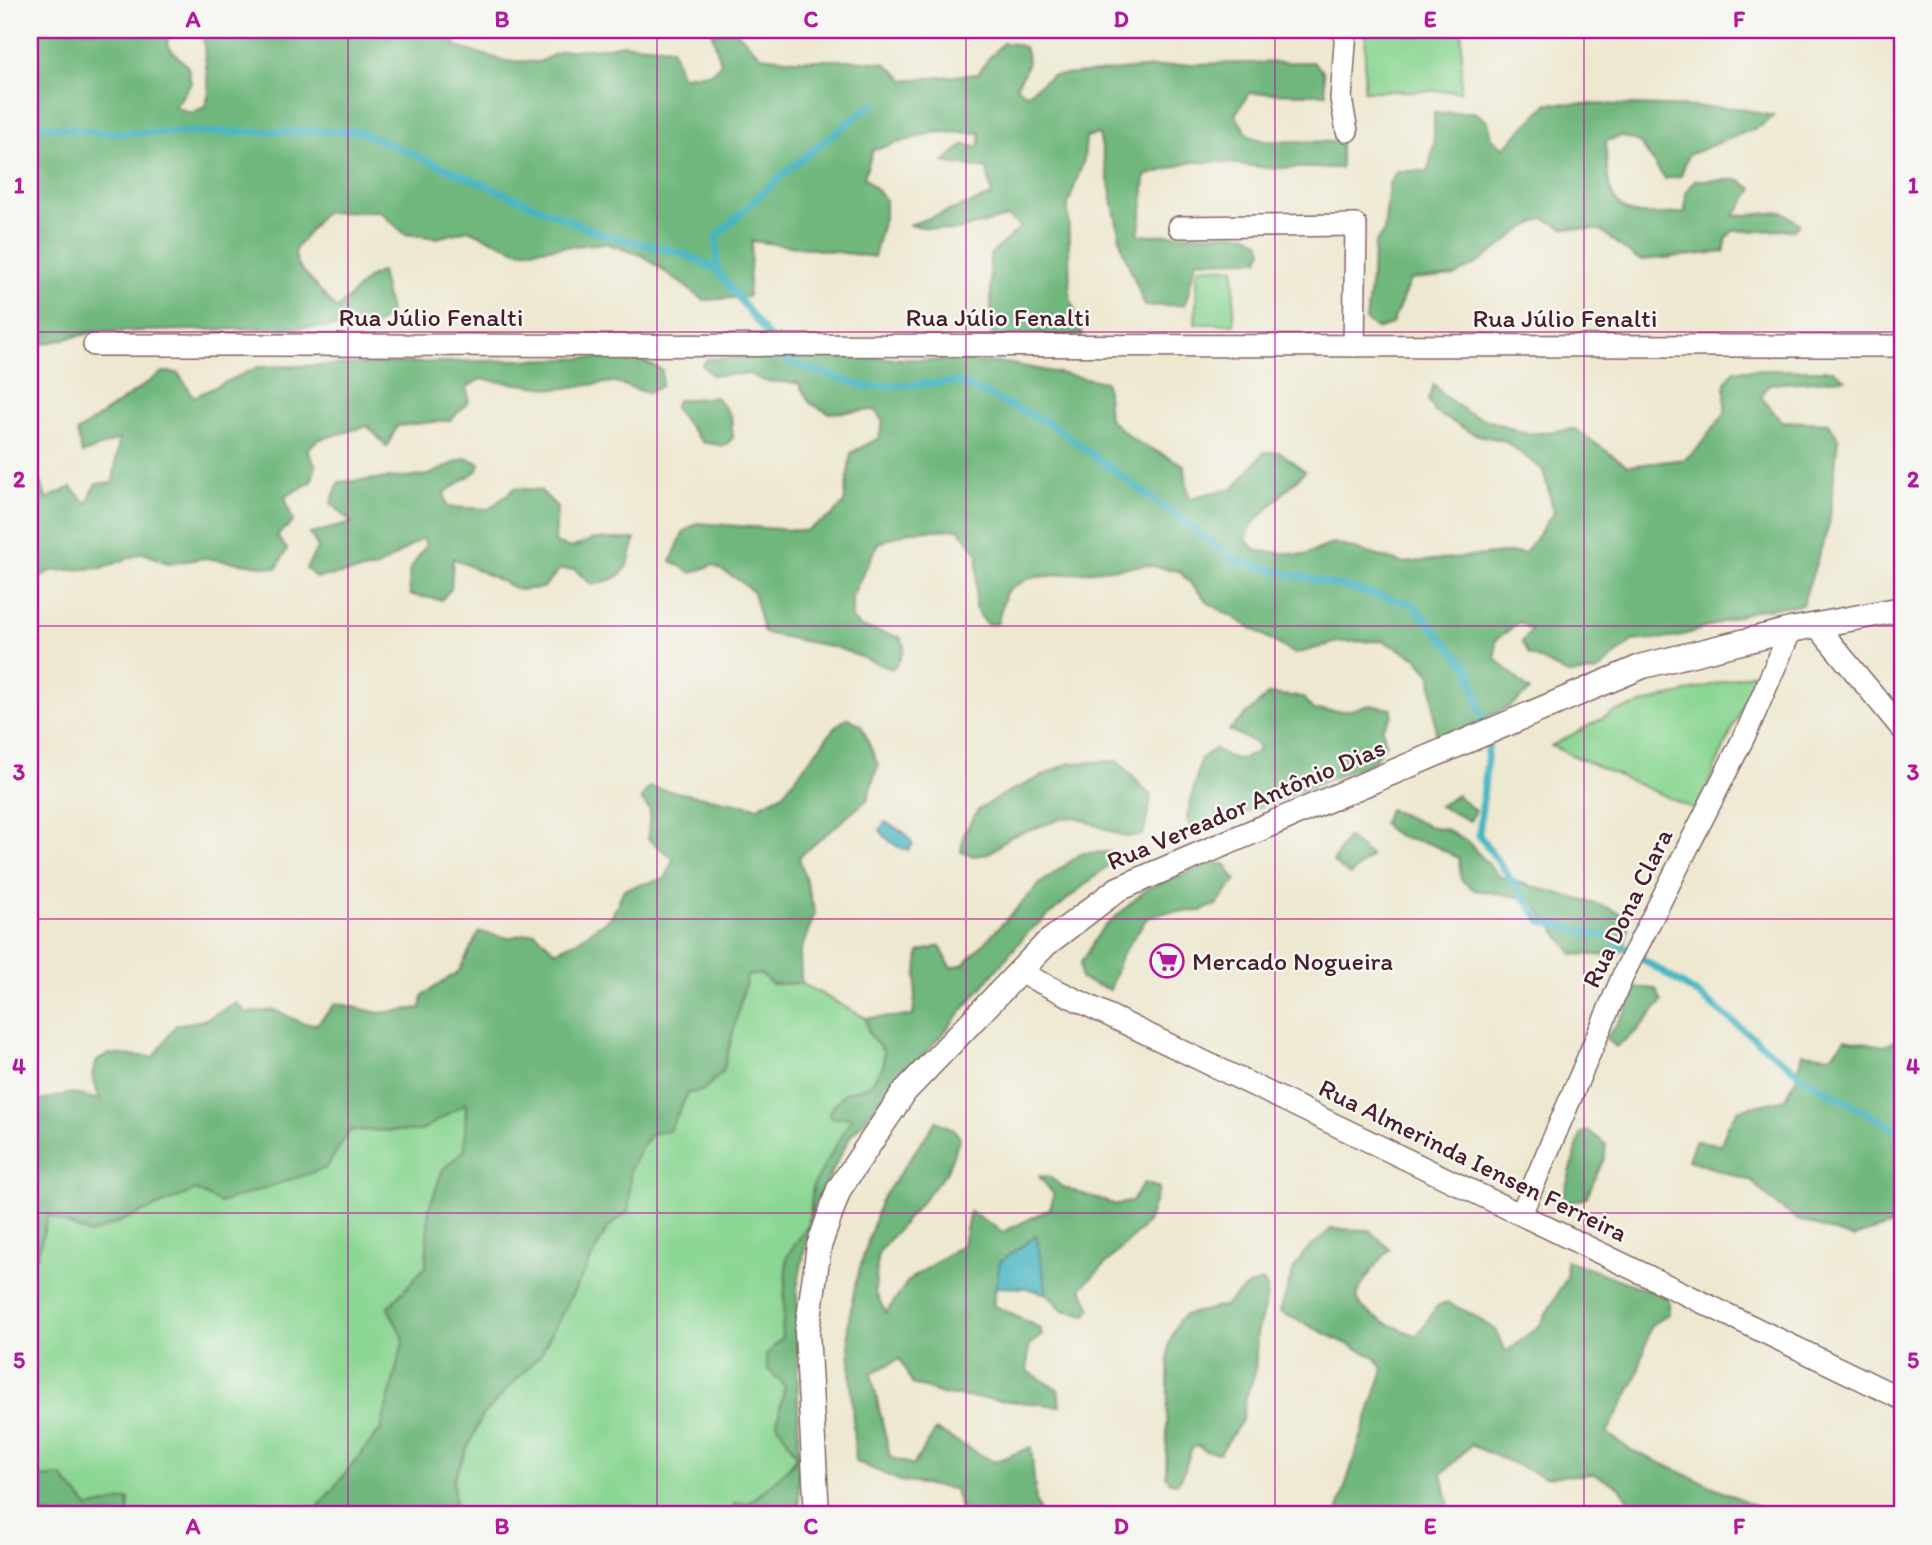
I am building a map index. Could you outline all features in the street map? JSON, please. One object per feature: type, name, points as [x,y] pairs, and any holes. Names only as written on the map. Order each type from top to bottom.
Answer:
[{"type":"street","points":[[1346,30],[1341,99],[1347,131]]},
{"type":"street","points":[[1179,227],[1356,225],[1354,346]]},
{"type":"street","name":"Rua Júlio Fenalti","points":[[94,345],[1902,346]]},
{"type":"street","name":"Rua Vereador Antônio Dias","points":[[817,1515],[807,1332],[819,1246],[839,1189],[905,1091],[1046,944],[1118,889],[1643,666],[1791,630],[1902,609]]},
{"type":"street","points":[[1816,625],[1902,729]]},
{"type":"street","name":"Rua Dona Clara","points":[[1521,1214],[1625,971],[1747,732],[1791,630]]},
{"type":"street","name":"Rua Almerinda Iensen Ferreira","points":[[1019,972],[1902,1399]]},
{"type":"green space","points":[[30,30],[169,30],[167,45],[188,67],[191,83],[175,107],[191,113],[205,107],[209,94],[203,36],[205,30],[452,30],[456,47],[506,61],[539,62],[561,51],[622,44],[672,48],[681,76],[711,73],[721,63],[711,30],[735,30],[761,56],[885,63],[905,80],[978,74],[1003,43],[1025,48],[1027,63],[1016,86],[1027,94],[1051,76],[1190,64],[1313,62],[1323,71],[1326,94],[1249,93],[1235,115],[1249,136],[1264,141],[1341,142],[1341,168],[1269,168],[1220,162],[1192,162],[1145,176],[1138,235],[1245,234],[1260,242],[1263,250],[1258,260],[1196,261],[1185,305],[1145,306],[1122,248],[1099,134],[1086,137],[1084,159],[1068,205],[1070,297],[1083,335],[992,339],[990,255],[1021,227],[1008,217],[952,231],[909,225],[992,196],[987,169],[943,162],[965,144],[979,148],[981,133],[936,132],[873,150],[864,177],[885,199],[885,214],[874,257],[752,241],[748,297],[704,300],[643,256],[606,243],[519,251],[468,230],[437,238],[405,234],[379,211],[323,213],[295,250],[297,264],[337,310],[368,278],[381,271],[390,312],[376,326],[95,332],[30,347]]},
{"type":"green space","points":[[1366,30],[1462,30],[1461,91],[1364,91]]},
{"type":"green space","points":[[1548,103],[1738,108],[1773,116],[1761,126],[1688,155],[1681,176],[1665,179],[1639,142],[1622,136],[1606,141],[1609,183],[1612,194],[1624,209],[1634,213],[1653,214],[1685,213],[1686,191],[1696,180],[1739,180],[1753,189],[1734,216],[1783,212],[1800,224],[1794,230],[1733,231],[1727,237],[1724,252],[1643,260],[1636,258],[1600,230],[1563,228],[1544,218],[1523,229],[1481,261],[1454,276],[1410,280],[1392,324],[1378,329],[1366,321],[1375,244],[1384,231],[1389,184],[1397,171],[1428,171],[1434,144],[1434,113],[1474,112],[1488,121],[1492,138],[1504,148]]},
{"type":"green space","points":[[1198,267],[1234,268],[1234,324],[1195,324]]},
{"type":"green space","points":[[799,355],[1006,363],[1106,382],[1109,419],[1135,441],[1184,465],[1189,498],[1234,488],[1264,452],[1280,452],[1305,471],[1251,526],[1246,541],[1258,551],[1305,555],[1334,543],[1403,563],[1525,553],[1554,512],[1543,470],[1505,441],[1474,434],[1435,412],[1428,400],[1434,384],[1443,395],[1468,413],[1527,434],[1575,429],[1628,466],[1685,459],[1697,449],[1725,413],[1725,382],[1735,370],[1833,370],[1845,379],[1769,384],[1761,397],[1781,421],[1829,423],[1838,438],[1829,525],[1802,605],[1756,610],[1678,637],[1632,641],[1596,672],[1568,674],[1529,654],[1522,642],[1531,630],[1519,622],[1496,640],[1495,658],[1530,691],[1509,707],[1445,738],[1436,735],[1431,675],[1417,658],[1383,641],[1338,642],[1295,654],[1209,603],[1179,571],[1147,565],[1029,578],[1006,592],[997,624],[986,624],[975,608],[978,554],[959,529],[911,531],[878,543],[852,596],[852,619],[860,627],[900,637],[905,646],[900,660],[892,669],[838,648],[764,633],[753,592],[740,581],[713,565],[692,573],[671,561],[683,533],[697,523],[805,531],[833,515],[844,503],[851,453],[879,438],[883,422],[875,410],[829,413],[810,403],[798,383],[764,381],[750,374],[712,375],[702,365],[707,359]]},
{"type":"green space","points":[[633,357],[662,370],[662,386],[648,393],[614,382],[556,389],[481,379],[467,387],[469,401],[451,420],[397,426],[387,447],[368,426],[317,440],[307,450],[316,466],[311,482],[285,497],[293,522],[277,536],[287,549],[277,568],[204,558],[170,564],[143,553],[102,568],[51,571],[30,583],[30,481],[42,484],[46,499],[71,487],[87,504],[96,483],[113,483],[119,439],[82,454],[77,432],[163,372],[178,373],[194,397],[258,367]]},
{"type":"green space","points":[[716,397],[731,416],[733,438],[724,446],[702,442],[674,408],[677,400]]},
{"type":"green space","points":[[465,458],[480,463],[478,470],[444,493],[447,507],[489,509],[515,488],[540,490],[557,507],[555,543],[571,548],[594,539],[635,539],[623,572],[612,579],[592,585],[574,569],[559,570],[543,588],[519,590],[453,558],[451,589],[441,600],[410,595],[409,571],[426,545],[423,538],[376,568],[316,578],[306,568],[318,547],[310,534],[352,523],[331,503],[339,482],[429,475]]},
{"type":"green space","points":[[1758,672],[1696,810],[1551,746],[1616,711]]},
{"type":"green space","points":[[1269,694],[1302,697],[1313,710],[1346,711],[1370,705],[1392,709],[1392,716],[1382,728],[1386,743],[1373,762],[1191,834],[1187,817],[1201,758],[1215,749],[1237,759],[1259,750],[1256,743],[1229,730]]},
{"type":"green space","points":[[848,718],[861,725],[878,765],[867,800],[799,857],[815,913],[800,953],[801,983],[772,984],[761,974],[747,976],[723,1072],[702,1091],[688,1093],[669,1131],[652,1133],[643,1144],[630,1169],[629,1210],[607,1229],[540,1355],[482,1416],[453,1480],[455,1509],[476,1515],[312,1515],[381,1429],[404,1339],[388,1308],[426,1266],[429,1209],[443,1169],[465,1150],[466,1103],[420,1131],[350,1130],[326,1168],[220,1203],[196,1190],[90,1234],[48,1215],[37,1256],[30,1260],[30,1100],[40,1101],[71,1093],[100,1100],[92,1075],[97,1061],[109,1054],[154,1057],[176,1025],[204,1020],[236,1003],[247,1013],[275,1010],[302,1023],[317,1024],[336,1003],[379,1013],[421,1008],[423,995],[459,971],[479,932],[507,938],[535,932],[555,951],[577,941],[612,916],[624,889],[666,878],[673,858],[648,839],[650,810],[641,799],[649,787],[758,807],[783,794],[836,726]]},
{"type":"green space","points":[[1118,761],[1151,796],[1143,835],[1125,837],[1076,817],[1064,818],[1010,837],[988,854],[974,856],[961,852],[964,833],[978,810],[1005,794],[1069,763]]},
{"type":"green space","points":[[1457,795],[1475,811],[1470,821],[1439,806]]},
{"type":"green space","points":[[1389,809],[1428,826],[1445,829],[1467,841],[1500,877],[1606,907],[1626,916],[1628,928],[1624,949],[1615,956],[1573,954],[1531,899],[1475,890],[1461,880],[1459,858],[1433,845],[1400,836],[1388,829],[1383,823]]},
{"type":"green space","points":[[1347,837],[1371,856],[1350,875],[1333,862]]},
{"type":"green space","points":[[1114,852],[1116,859],[1027,933],[946,1030],[851,1135],[813,1208],[797,1288],[799,1504],[767,1514],[735,1510],[734,1503],[750,1503],[792,1465],[797,1456],[777,1423],[785,1386],[768,1369],[766,1355],[782,1338],[787,1256],[809,1224],[813,1186],[852,1117],[830,1118],[829,1111],[845,1093],[869,1086],[883,1067],[884,1052],[869,1034],[866,1018],[913,1016],[919,952],[940,946],[951,968],[964,964],[1041,883],[1082,853]]},
{"type":"green space","points":[[1210,863],[1225,864],[1236,881],[1216,905],[1201,911],[1167,912],[1147,918],[1121,956],[1110,990],[1081,979],[1080,964],[1101,930],[1148,888]]},
{"type":"green space","points":[[761,974],[772,984],[801,983],[866,1018],[869,1034],[884,1051],[883,1067],[869,1086],[845,1093],[853,1116],[813,1186],[809,1224],[787,1256],[782,1338],[768,1369],[785,1386],[777,1423],[797,1456],[769,1487],[735,1510],[749,1515],[476,1515],[455,1509],[453,1480],[482,1416],[540,1355],[607,1229],[629,1210],[630,1169],[643,1144],[652,1133],[669,1130],[688,1093],[723,1072],[747,976]]},
{"type":"green space","points":[[1632,987],[1656,989],[1662,1002],[1639,1029],[1616,1047],[1606,1038],[1626,1011]]},
{"type":"green space","points":[[1902,1037],[1901,1221],[1853,1238],[1798,1220],[1751,1181],[1688,1160],[1695,1141],[1721,1144],[1728,1125],[1738,1110],[1786,1099],[1796,1078],[1803,1053],[1831,1056],[1845,1039],[1884,1046]]},
{"type":"green space","points":[[466,1103],[465,1150],[443,1169],[429,1209],[426,1266],[388,1308],[404,1339],[381,1429],[312,1515],[128,1515],[128,1499],[89,1508],[61,1476],[30,1479],[30,1260],[37,1256],[48,1215],[90,1234],[196,1190],[326,1168],[350,1130],[420,1131]]},
{"type":"green space","points":[[936,1121],[953,1129],[960,1137],[946,1173],[878,1253],[875,1292],[886,1313],[908,1281],[963,1244],[970,1211],[1003,1232],[1050,1209],[1054,1195],[1039,1176],[1048,1176],[1065,1188],[1117,1205],[1132,1201],[1144,1183],[1159,1188],[1147,1223],[1081,1288],[1091,1309],[1086,1315],[1063,1310],[1047,1294],[1036,1236],[1000,1262],[993,1305],[1040,1328],[1042,1335],[1029,1345],[1027,1371],[1058,1389],[1060,1406],[946,1395],[912,1384],[900,1359],[871,1373],[890,1457],[913,1465],[936,1430],[994,1462],[1031,1447],[1036,1502],[1041,1515],[967,1515],[963,1513],[954,1489],[900,1481],[855,1461],[848,1324],[856,1281],[880,1202]]},
{"type":"green space","points":[[1589,1131],[1606,1145],[1604,1159],[1586,1198],[1561,1205],[1581,1133]]},
{"type":"green space","points":[[1331,1229],[1369,1230],[1390,1249],[1363,1284],[1358,1294],[1359,1301],[1363,1308],[1380,1320],[1417,1336],[1437,1306],[1448,1303],[1470,1313],[1495,1330],[1506,1352],[1540,1325],[1567,1277],[1566,1260],[1669,1298],[1669,1314],[1651,1326],[1636,1379],[1607,1433],[1629,1449],[1776,1515],[1637,1515],[1620,1487],[1593,1474],[1544,1477],[1471,1445],[1442,1474],[1451,1515],[1336,1515],[1383,1369],[1375,1357],[1280,1312],[1293,1271],[1304,1253]]},
{"type":"green space","points":[[1263,1281],[1267,1296],[1257,1334],[1255,1373],[1246,1397],[1242,1420],[1220,1453],[1205,1451],[1199,1446],[1192,1448],[1182,1477],[1177,1483],[1170,1482],[1166,1476],[1169,1344],[1179,1320],[1185,1315],[1224,1306],[1248,1286]]},
{"type":"green space","points":[[61,1476],[89,1508],[129,1499],[128,1515],[30,1515],[30,1479]]},
{"type":"water","points":[[885,822],[905,833],[913,844],[908,850],[896,845],[883,834],[880,830]]},
{"type":"water","points":[[1036,1236],[1047,1294],[1027,1288],[996,1287],[1000,1262]]},
{"type":"waterway","points":[[771,340],[717,270],[717,236],[785,172],[874,103]]},
{"type":"waterway","points":[[30,124],[104,133],[358,131],[601,234],[685,254],[717,270]]},
{"type":"waterway","points":[[779,349],[788,362],[866,387],[959,382],[1051,424],[1237,561],[1412,604],[1469,668],[1489,741],[1479,835],[1541,921],[1608,937],[1699,995],[1806,1079],[1895,1129],[1902,1130]]},
{"type":"place","name":"Mercado Nogueira","points":[[1167,961]]}]
